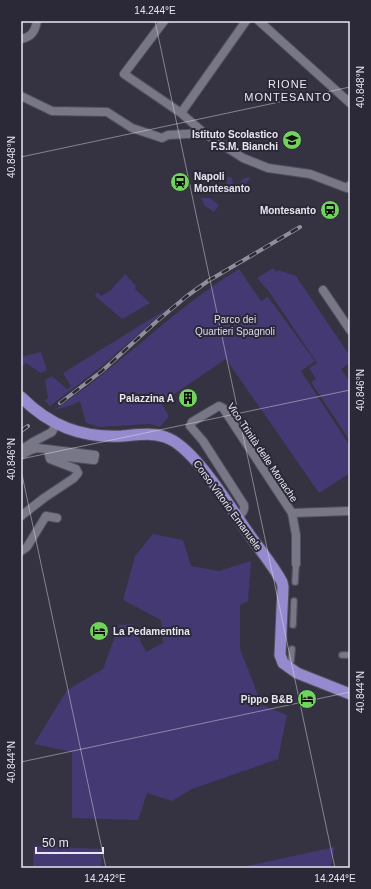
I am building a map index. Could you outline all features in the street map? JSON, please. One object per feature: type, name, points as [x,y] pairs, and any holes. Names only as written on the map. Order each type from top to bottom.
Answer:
[{"type":"main road","name":"Corso Vittorio Emanuele","points":[[21,397],[40,414],[56,424],[74,431],[92,435],[118,436],[154,434],[171,439],[190,455],[211,479],[282,582],[280,655],[283,663],[291,670],[299,674],[350,694]]},
{"type":"street","points":[[21,39],[27,38],[32,34],[37,21]]},
{"type":"street","points":[[164,21],[124,74],[181,113],[204,133],[243,158],[268,168],[310,174],[348,187]]},
{"type":"street","points":[[181,113],[246,21]]},
{"type":"street","points":[[258,21],[350,103]]},
{"type":"street","points":[[21,96],[52,111],[107,112],[132,128],[162,138],[168,135],[204,133]]},
{"type":"street","points":[[323,290],[350,330]]},
{"type":"street","name":"Vico Trinità delle Monache","points":[[237,517],[243,513],[245,509],[244,505],[203,441],[190,426],[192,422],[219,406],[223,408],[292,513]]},
{"type":"street","points":[[21,450],[52,432],[56,424]]},
{"type":"street","points":[[21,456],[38,448],[95,455],[94,460],[49,455],[50,459],[76,469],[78,473],[74,478],[44,498],[21,516]]},
{"type":"street","points":[[295,582],[296,535],[292,513],[350,511]]},
{"type":"street","points":[[21,551],[27,547],[46,516],[57,518]]},
{"type":"street","points":[[293,625],[294,601]]},
{"type":"street","points":[[291,661],[292,649]]},
{"type":"street","points":[[342,655],[350,655]]},
{"type":"green space","points":[[227,177],[231,177],[233,182],[231,191],[227,192]]},
{"type":"green space","points":[[248,177],[250,178],[241,190],[240,182]]},
{"type":"green space","points":[[201,198],[210,198],[219,205],[214,212],[205,206]]},
{"type":"green space","points":[[273,268],[276,272],[278,270],[296,276],[350,356],[350,363],[341,369],[350,382],[350,441],[311,382],[316,379],[309,368],[317,363],[270,293],[257,278]]},
{"type":"green space","name":"Parco dei Quartieri Spagnoli","points":[[239,269],[261,301],[268,297],[315,361],[301,371],[350,446],[350,473],[319,493],[226,359],[161,403],[169,416],[160,427],[150,424],[99,427],[86,423],[80,401],[54,410],[101,375],[191,302]]},
{"type":"green space","points":[[125,274],[136,286],[135,289],[150,303],[122,319],[95,296],[97,292],[101,296],[110,291]]},
{"type":"green space","points":[[167,309],[101,367],[50,406],[45,401],[48,398],[45,380],[52,376],[67,389],[71,386],[63,373]]},
{"type":"green space","points":[[41,352],[47,370],[41,373],[26,363],[21,367],[21,357]]},
{"type":"green space","points":[[153,534],[183,540],[191,566],[219,571],[251,561],[248,601],[240,605],[240,649],[262,705],[287,715],[278,759],[192,789],[172,801],[147,793],[138,820],[72,818],[72,752],[34,744],[67,690],[103,669],[119,625],[132,624],[146,652],[163,643],[161,620],[123,600],[135,556]]},
{"type":"green space","points":[[34,846],[102,849],[101,868],[33,868]]},
{"type":"green space","points":[[335,847],[330,868],[238,868]]},
{"type":"railway","points":[[60,403],[102,371],[187,296],[208,281],[300,227]]},
{"type":"railway","points":[[21,431],[28,426]]},
{"type":"place","name":"Istituto Scolastico F.S.M. Bianchi","points":[[292,140]]},
{"type":"place","name":"Napoli Montesanto","points":[[180,182]]},
{"type":"place","name":"Montesanto","points":[[330,210]]},
{"type":"place","name":"Palazzina A","points":[[188,398]]},
{"type":"place","name":"La Pedamentina","points":[[99,631]]},
{"type":"place","name":"Pippo B&B","points":[[307,699]]},
{"type":"district","name":"RIONE MONTESANTO","points":[[288,90]]}]
